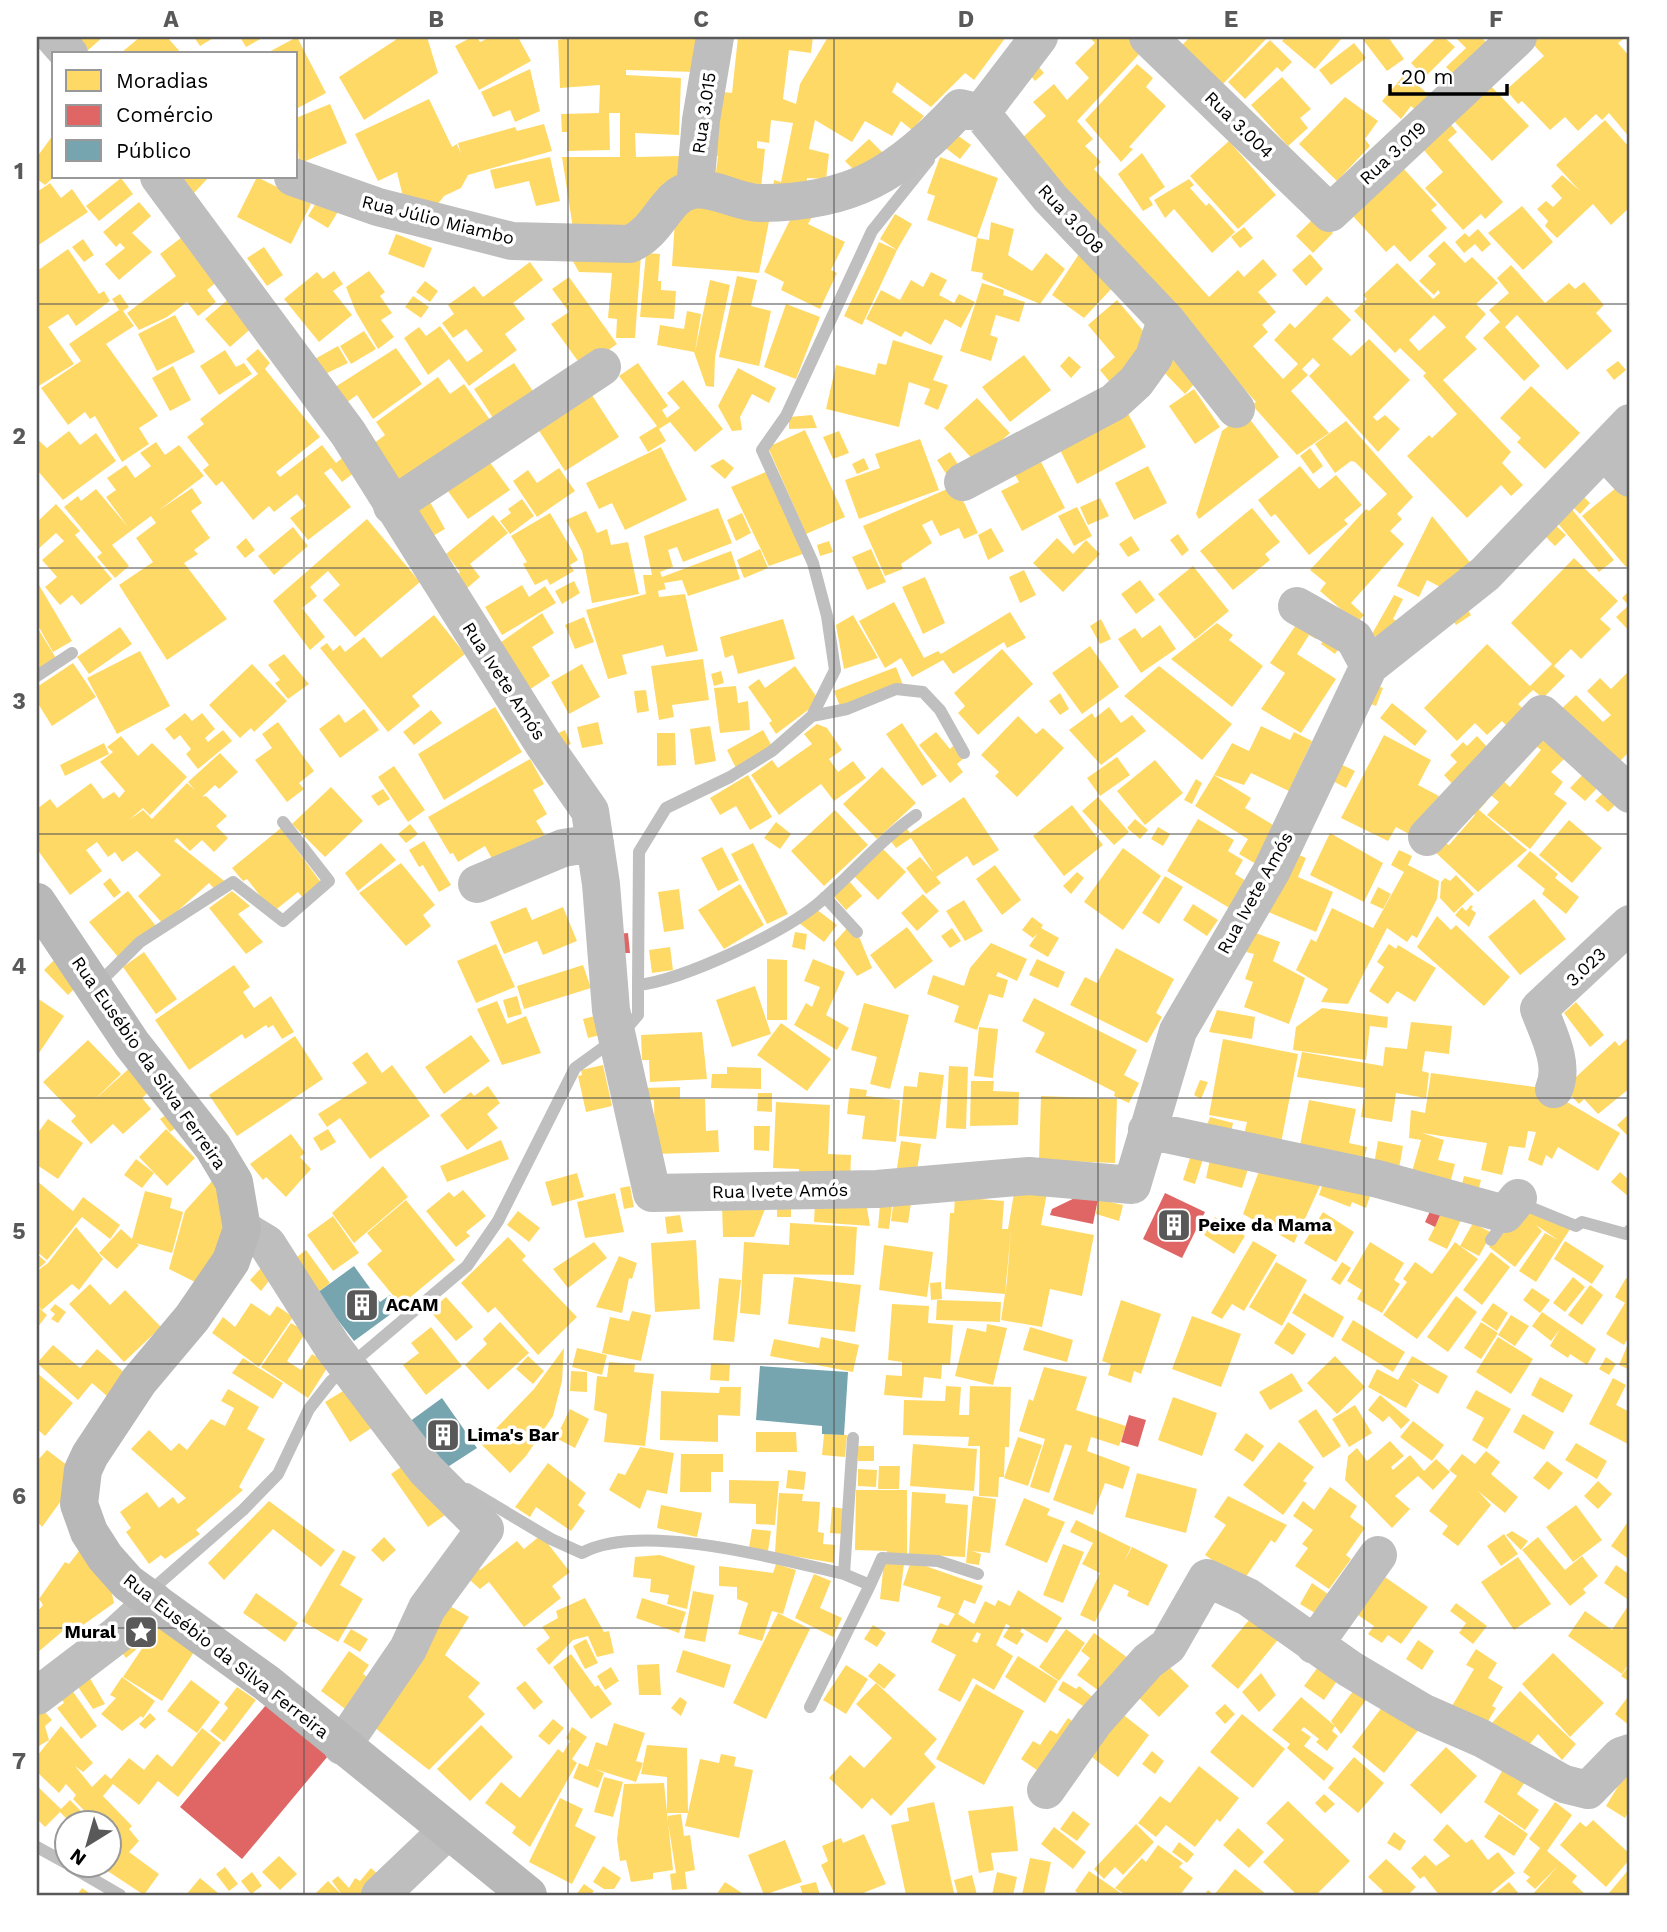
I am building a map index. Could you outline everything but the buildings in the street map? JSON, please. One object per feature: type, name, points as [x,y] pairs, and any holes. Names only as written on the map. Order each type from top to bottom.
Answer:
[{"type":"street","points":[[54,37],[67,52]]},
{"type":"street","name":"Rua 3.015","points":[[695,189],[701,120],[715,37]]},
{"type":"street","points":[[695,189],[758,204],[813,199],[859,188],[923,148],[960,108],[981,113],[1039,37]]},
{"type":"street","name":"Rua 3.004","points":[[1148,37],[1330,213]]},
{"type":"street","name":"Rua 3.019","points":[[1330,213],[1518,37]]},
{"type":"street","name":"Rua 3.008","points":[[981,113],[1050,198],[1166,320],[1236,410]]},
{"type":"street","name":"Rua Ivete Amós","points":[[160,178],[348,433],[392,506],[590,811],[611,1010],[652,1193],[877,1189],[1029,1176],[1132,1185],[1178,1031],[1271,872],[1369,666],[1485,574],[1630,423]]},
{"type":"street","name":"Rua Júlio Miambo","points":[[296,178],[378,207],[512,241],[630,244],[647,237],[677,194],[695,189]]},
{"type":"street","points":[[963,482],[1114,402],[1136,382],[1154,356],[1166,320]]},
{"type":"street","points":[[392,506],[602,367]]},
{"type":"street","points":[[1604,450],[1630,478]]},
{"type":"street","points":[[1297,606],[1354,638],[1369,666]]},
{"type":"street","points":[[1427,836],[1542,714],[1630,794]]},
{"type":"street","points":[[477,884],[563,848],[595,843]]},
{"type":"street","name":"Rua Eusébio da Silva Ferreira","points":[[37,902],[132,1044],[213,1147],[234,1182],[242,1229],[231,1261],[192,1318],[139,1381],[90,1455],[83,1470],[79,1504],[89,1532],[105,1557],[128,1583],[268,1684],[528,1895]]},
{"type":"street","name":"3.023","points":[[1555,1089],[1559,1078],[1553,1048],[1539,1009],[1630,924]]},
{"type":"street","points":[[1147,1130],[1378,1179],[1505,1214],[1518,1198]]},
{"type":"street","points":[[242,1229],[267,1244],[332,1346],[426,1470],[485,1529],[427,1608],[408,1649],[342,1746]]},
{"type":"street","points":[[1314,1645],[1378,1555]]},
{"type":"street","points":[[1046,1790],[1094,1722],[1148,1661],[1168,1646],[1207,1578],[1248,1597],[1314,1645],[1424,1713],[1481,1738],[1576,1789],[1588,1790],[1621,1756],[1630,1754]]},
{"type":"street","points":[[37,1696],[117,1635],[154,1601]]},
{"type":"street","points":[[380,1895],[447,1831]]},
{"type":"waterway","points":[[916,815],[821,901],[784,926],[706,964],[681,974],[638,985],[639,852],[666,808],[730,777],[772,751],[812,716],[835,670],[827,616],[813,563],[762,450],[786,416],[872,231],[929,160]]},
{"type":"waterway","points":[[37,676],[72,653]]},
{"type":"waterway","points":[[812,716],[847,709],[896,689],[923,692],[940,710],[964,753]]},
{"type":"waterway","points":[[97,985],[140,942],[233,882],[283,921],[329,881],[283,822]]},
{"type":"waterway","points":[[825,897],[857,932]]},
{"type":"waterway","points":[[148,1593],[243,1510],[278,1474],[309,1409],[331,1381],[467,1266],[498,1221],[575,1068],[622,1034],[638,1015],[638,985]]},
{"type":"waterway","points":[[1520,1203],[1576,1226],[1582,1222],[1626,1234],[1630,1230]]},
{"type":"waterway","points":[[1491,1240],[1507,1218]]},
{"type":"waterway","points":[[467,1489],[551,1539],[582,1553],[607,1544],[674,1542],[748,1552],[844,1574],[853,1438]]},
{"type":"waterway","points":[[870,1585],[882,1558],[938,1561],[978,1574]]},
{"type":"waterway","points":[[810,1707],[870,1585],[844,1574]]},
{"type":"waterway","points":[[37,1847],[52,1855]]},
{"type":"waterway","points":[[94,1880],[120,1895]]},
{"type":"place","name":"Peixe da Mama","points":[[1174,1225]]},
{"type":"place","name":"ACAM","points":[[362,1305]]},
{"type":"place","name":"Lima's Bar","points":[[443,1435]]},
{"type":"place","name":"Mural","points":[[141,1632]]}]
